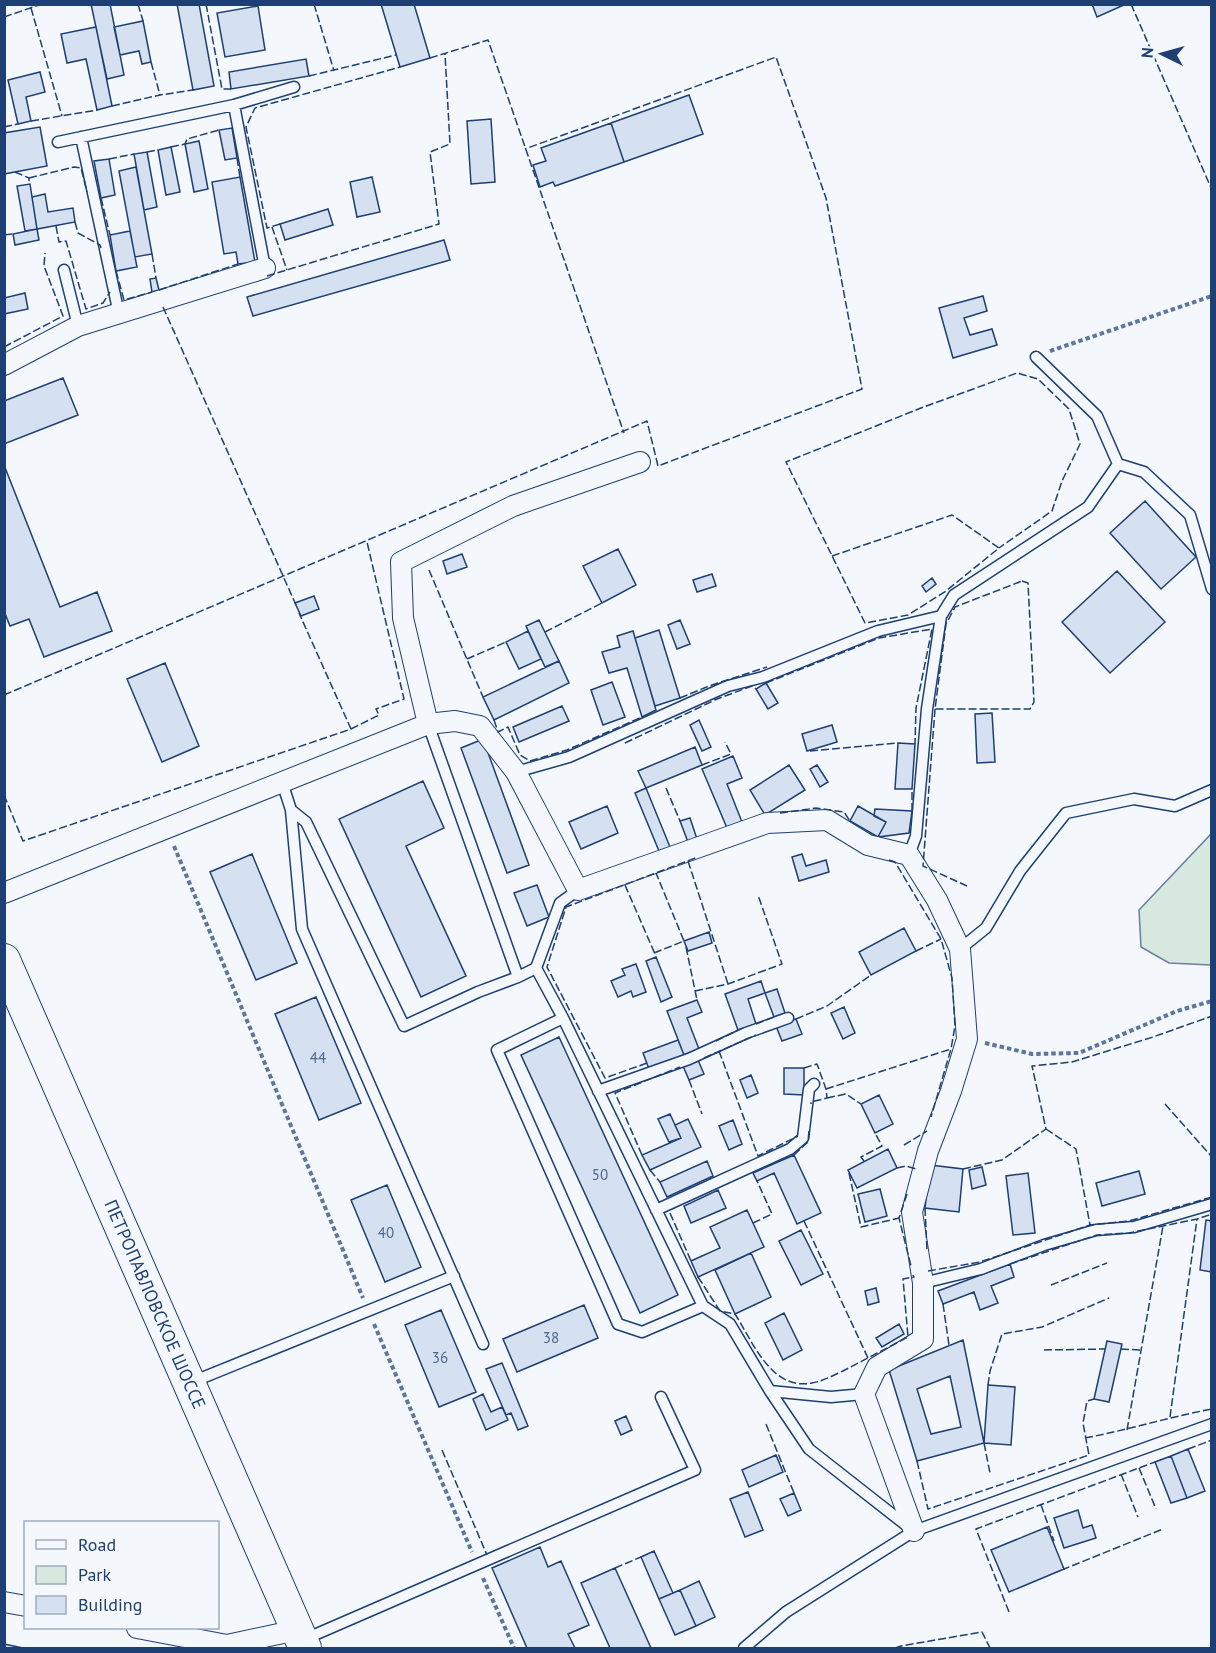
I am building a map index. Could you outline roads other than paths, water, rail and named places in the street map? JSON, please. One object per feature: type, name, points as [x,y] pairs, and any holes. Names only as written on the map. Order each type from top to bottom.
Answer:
[{"type":"main road","name":"ПЕТРОПАВЛОВСКОЕ ШОССЕ","points":[[4,960],[301,1639]]},
{"type":"street","points":[[4,364],[78,326],[265,268]]},
{"type":"street","points":[[428,724],[403,618],[401,562],[513,506],[640,462]]},
{"type":"street","points":[[4,893],[428,724],[455,721],[480,726],[516,772],[578,890],[767,823],[827,820],[868,845],[909,855],[937,900],[960,949],[967,1039],[951,1091],[928,1151],[912,1212],[923,1283],[923,1339],[877,1367],[864,1394],[914,1531]]},
{"type":"street","points":[[4,1602],[24,1606]]},
{"type":"street","points":[[142,1629],[227,1645],[301,1639]]},
{"type":"lane","points":[[58,142],[234,105],[294,87]]},
{"type":"lane","points":[[234,105],[265,268]]},
{"type":"lane","points":[[81,137],[119,314]]},
{"type":"lane","points":[[63,270],[78,326]]},
{"type":"lane","points":[[1036,357],[1097,416],[1118,464],[1144,472],[1190,515],[1212,589]]},
{"type":"lane","points":[[909,855],[916,836],[927,710],[940,615],[954,595],[1088,507],[1118,464]]},
{"type":"lane","points":[[516,772],[569,757],[728,686],[763,677],[878,631],[940,615]]},
{"type":"lane","points":[[428,724],[518,977]]},
{"type":"lane","points":[[282,782],[291,810],[302,929],[483,1344]]},
{"type":"lane","points":[[960,949],[986,928],[1020,871],[1066,813],[1134,799],[1174,806],[1212,790]]},
{"type":"lane","points":[[291,810],[306,822],[404,1026],[536,968],[560,903],[578,890]]},
{"type":"lane","points":[[536,968],[563,1018],[703,1306],[730,1324],[770,1391],[809,1449],[914,1531]]},
{"type":"lane","points":[[563,1018],[497,1050],[618,1324],[642,1332],[703,1306]]},
{"type":"lane","points":[[598,1091],[689,1059],[788,1018]]},
{"type":"lane","points":[[656,1210],[790,1149],[803,1138],[808,1089],[814,1084]]},
{"type":"lane","points":[[923,1283],[981,1269],[1044,1245],[1096,1230],[1134,1227],[1212,1204]]},
{"type":"lane","points":[[189,1383],[454,1276]]},
{"type":"lane","points":[[770,1391],[831,1396],[864,1394]]},
{"type":"lane","points":[[301,1639],[695,1470],[660,1397]]},
{"type":"lane","points":[[744,1648],[786,1612],[914,1531],[1212,1424]]}]
